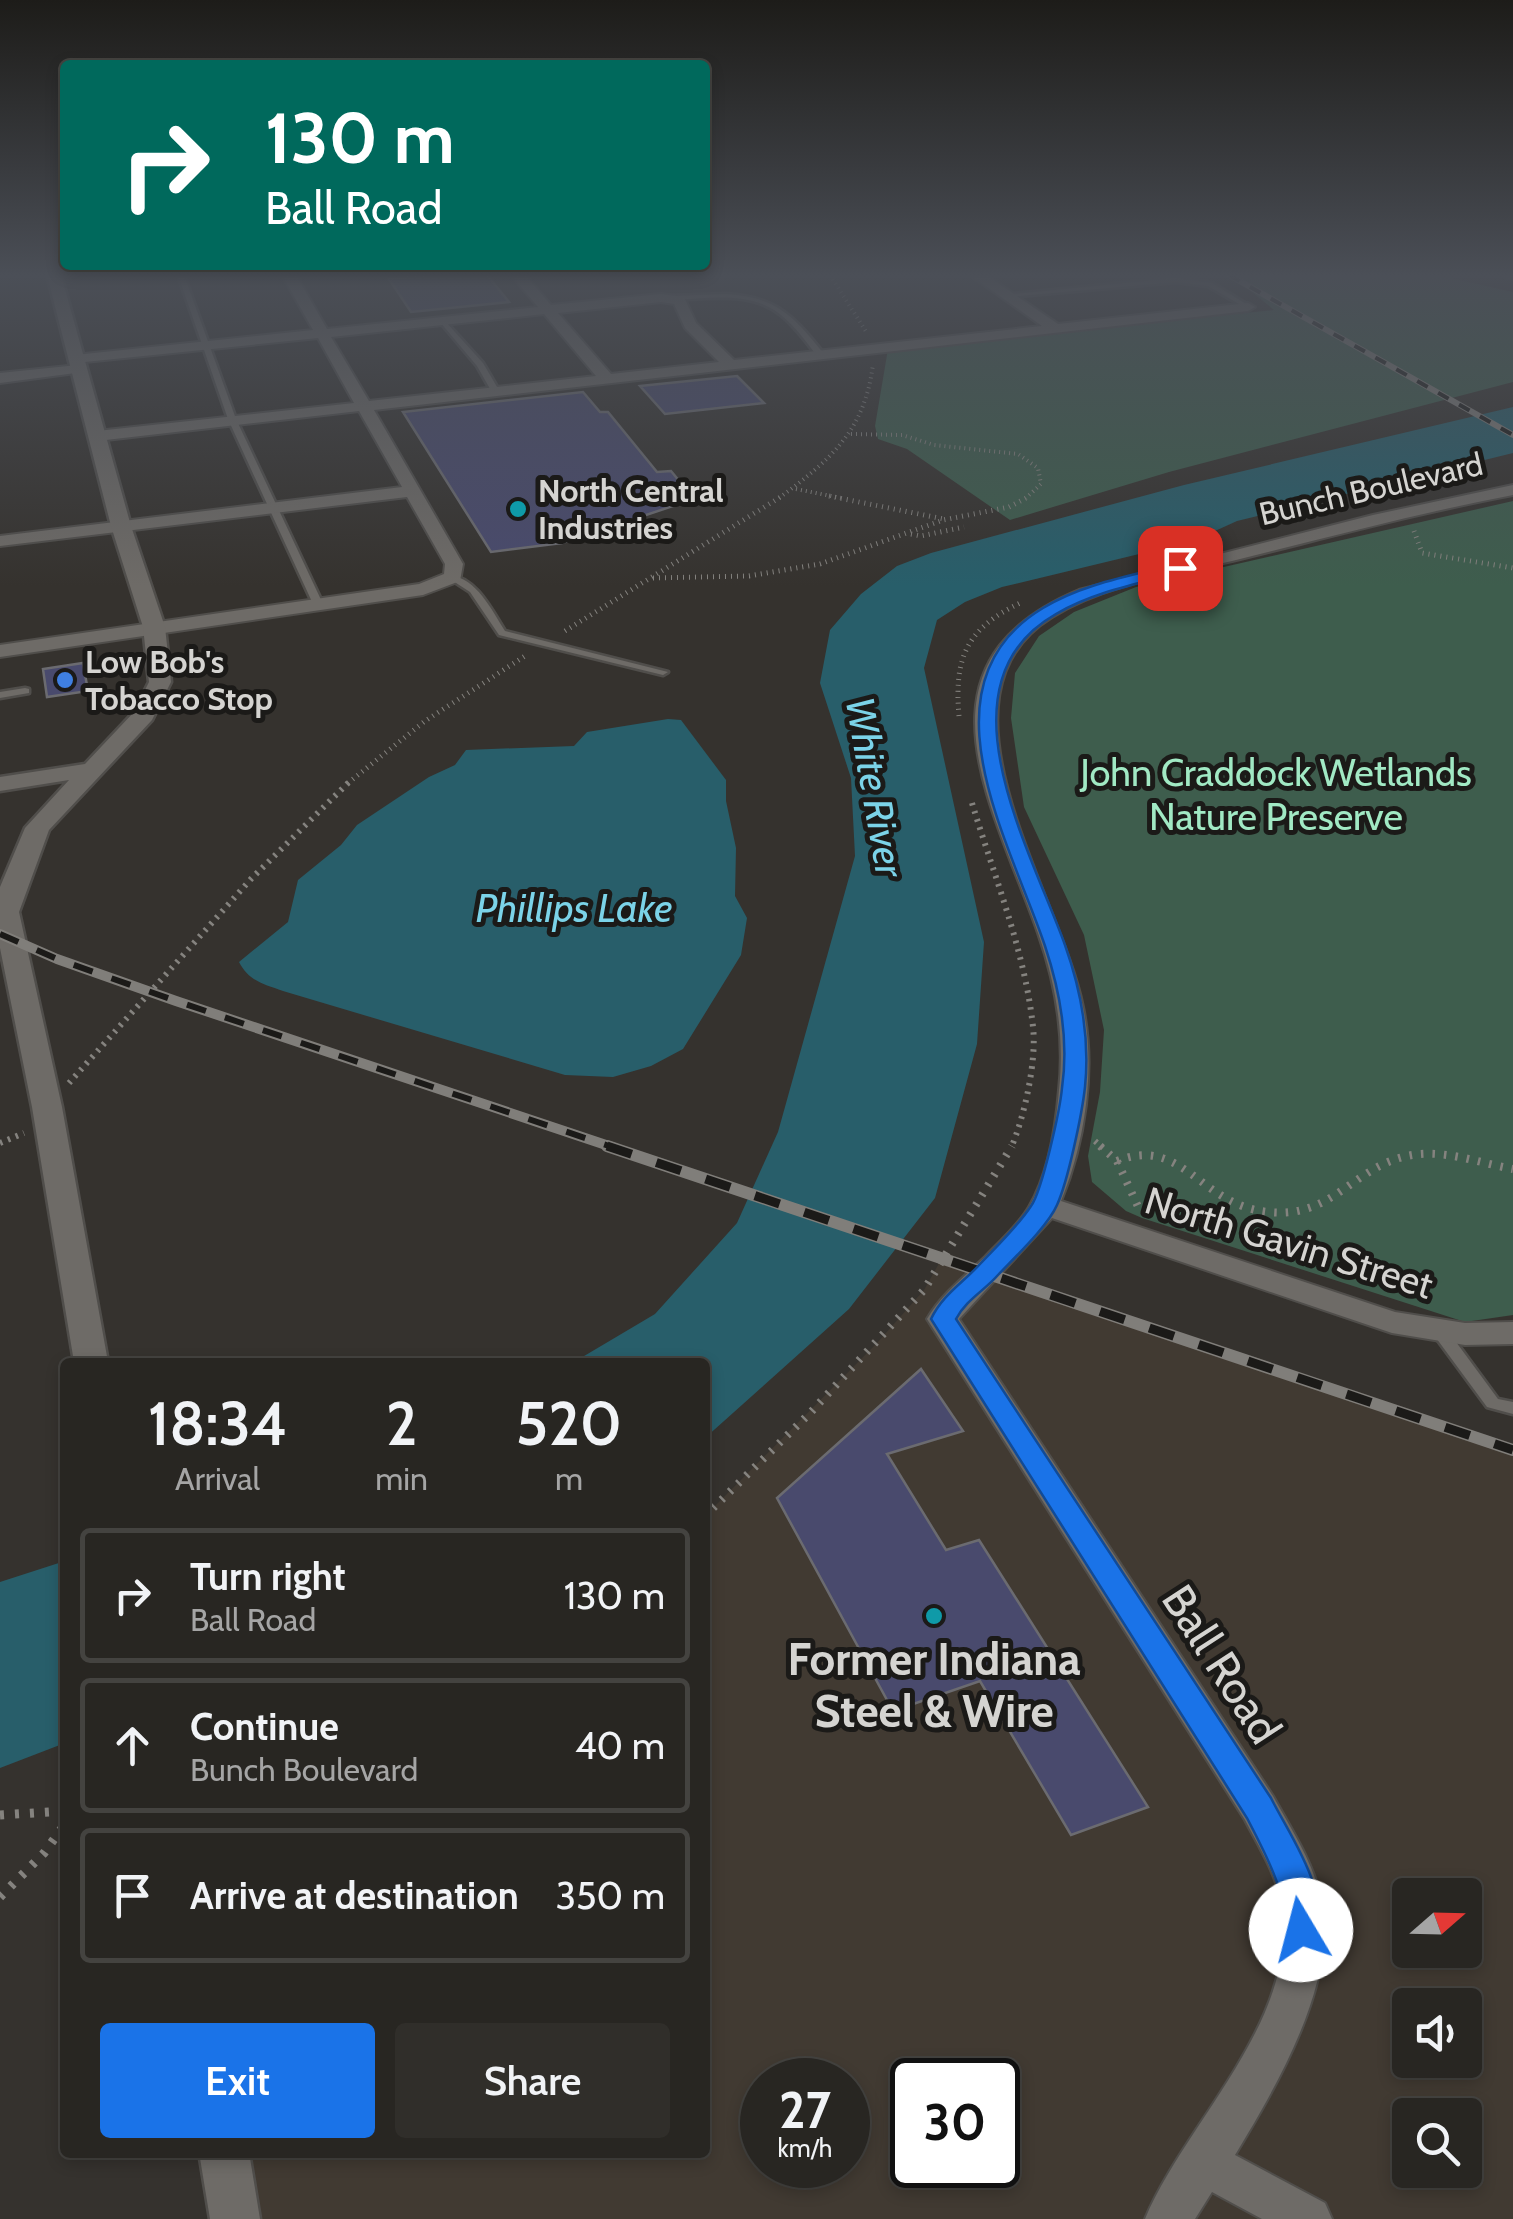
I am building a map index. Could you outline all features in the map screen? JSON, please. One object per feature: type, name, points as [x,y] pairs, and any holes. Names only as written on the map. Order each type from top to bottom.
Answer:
[{"type":"main road","points":[[81,379],[154,627],[160,682],[144,715],[37,828],[3,900],[47,1107],[90,1358]]},
{"type":"main road","points":[[0,784],[90,770]]},
{"type":"main road","points":[[225,2158],[235,2219]]},
{"type":"street","points":[[0,651],[433,587],[453,577],[454,564],[348,379]]},
{"type":"street","points":[[97,436],[620,379]]},
{"type":"street","name":"Bunch Boulevard","points":[[1045,1206],[1074,1088],[1074,1024],[1056,948],[994,784],[987,710],[995,667],[1006,647],[1034,620],[1097,590],[1396,515],[1513,490]]},
{"type":"street","points":[[0,541],[412,491]]},
{"type":"street","name":"North Gavin Street","points":[[1045,1206],[1392,1322],[1440,1331],[1513,1333]]},
{"type":"street","name":"Ball Road","points":[[1045,1206],[986,1273],[951,1303],[944,1319],[1259,1808],[1288,1864],[1302,1908],[1300,1952],[1286,2018],[1168,2219]]},
{"type":"street","points":[[1204,2162],[1310,2219]]},
{"type":"lane","points":[[218,379],[232,419],[318,604]]},
{"type":"lane","points":[[488,379],[496,392]]},
{"type":"lane","points":[[453,577],[473,590],[502,633],[663,672]]},
{"type":"lane","points":[[0,694],[25,691]]},
{"type":"lane","points":[[102,702],[154,699]]},
{"type":"lane","points":[[1440,1331],[1493,1403],[1513,1408]]},
{"type":"path","points":[[110,1038],[258,876],[369,764],[449,705],[794,488],[851,434],[871,379]]},
{"type":"path","points":[[651,578],[716,578],[800,568],[910,534],[944,519],[998,510],[1024,500],[1041,484],[1038,468],[1018,454],[934,446],[902,435],[851,434]]},
{"type":"path","points":[[794,488],[944,519]]},
{"type":"path","points":[[1396,515],[1415,531],[1422,553],[1513,568]]},
{"type":"path","points":[[910,534],[921,536],[964,526]]},
{"type":"path","points":[[960,728],[956,690],[960,655],[979,628],[1026,601]]},
{"type":"path","points":[[710,1511],[811,1412],[924,1290],[1012,1147],[1023,1118],[1034,1031],[1022,964],[970,797]]},
{"type":"path","points":[[1023,1118],[1092,1137],[1117,1161],[1137,1199],[1142,1218],[1134,1238]]},
{"type":"path","points":[[1117,1161],[1128,1156],[1168,1155],[1219,1197],[1249,1210],[1277,1214],[1324,1207],[1404,1156],[1428,1154],[1513,1169]]},
{"type":"path","points":[[0,1815],[60,1812]]},
{"type":"path","points":[[0,1897],[44,1853],[60,1831]]},
{"type":"shaded area","points":[[942,1258],[1366,1401],[1513,1455],[1513,2219],[234,2219],[225,2158],[710,2158],[710,1511],[877,1343],[924,1290]]},
{"type":"green space","points":[[883,379],[1513,379],[1513,382],[1169,472],[1010,520],[907,449],[878,439],[875,426]]},
{"type":"green space","name":"John Craddock Wetlands Nature Preserve","points":[[1513,501],[1513,1315],[1465,1322],[1142,1218],[1126,1211],[1092,1182],[1088,1156],[1100,1092],[1104,1030],[1084,935],[1024,807],[1011,718],[1015,673],[1039,636],[1074,612],[1136,587]]},
{"type":"water","name":"White River","points":[[1513,407],[1513,453],[1237,521],[1193,541],[1002,587],[965,602],[937,620],[924,668],[984,942],[977,1044],[935,1198],[849,1309],[710,1434],[710,1358],[581,1358],[655,1314],[737,1223],[778,1132],[855,856],[851,778],[820,683],[830,630],[861,594],[897,566],[931,553],[1184,485]]},
{"type":"water","name":"Phillips Lake","points":[[681,720],[726,780],[726,801],[736,848],[735,896],[747,918],[741,955],[683,1049],[651,1066],[613,1077],[565,1075],[276,989],[252,978],[239,962],[288,922],[298,880],[341,845],[357,825],[429,777],[455,765],[466,750],[574,746],[587,732]]},
{"type":"water","points":[[60,1563],[60,1745],[0,1768],[0,1582]]},
{"type":"building","points":[[740,379],[764,403],[665,414],[640,386]]},
{"type":"building","points":[[583,392],[600,412],[608,412],[657,472],[671,471],[694,499],[562,543],[491,552],[403,412]]},
{"type":"building","name":"Low Bob's Tobacco Stop","points":[[83,663],[88,691],[47,697],[43,669]]},
{"type":"building","name":"Former Indiana Steel & Wire","points":[[921,1369],[963,1431],[887,1454],[946,1550],[979,1540],[1148,1807],[1071,1835],[980,1681],[893,1711],[777,1498]]},
{"type":"railway","points":[[1413,379],[1513,435]]},
{"type":"railway","points":[[0,934],[57,959],[176,1001],[615,1148]]},
{"type":"railway","points":[[607,1146],[1513,1450]]},
{"type":"place","name":"North Central Industries","points":[[518,509]]},
{"type":"place","name":"Low Bob's Tobacco Stop","points":[[65,680]]},
{"type":"place","name":"Former Indiana Steel & Wire","points":[[934,1616]]},
{"type":"route","points":[[1180,568],[1097,590],[1049,611],[1018,634],[995,667],[987,710],[994,784],[1056,948],[1069,995],[1074,1024],[1074,1088],[1045,1206],[986,1273],[951,1303],[944,1319],[1259,1808],[1288,1864],[1302,1908],[1301,1930]]}]
